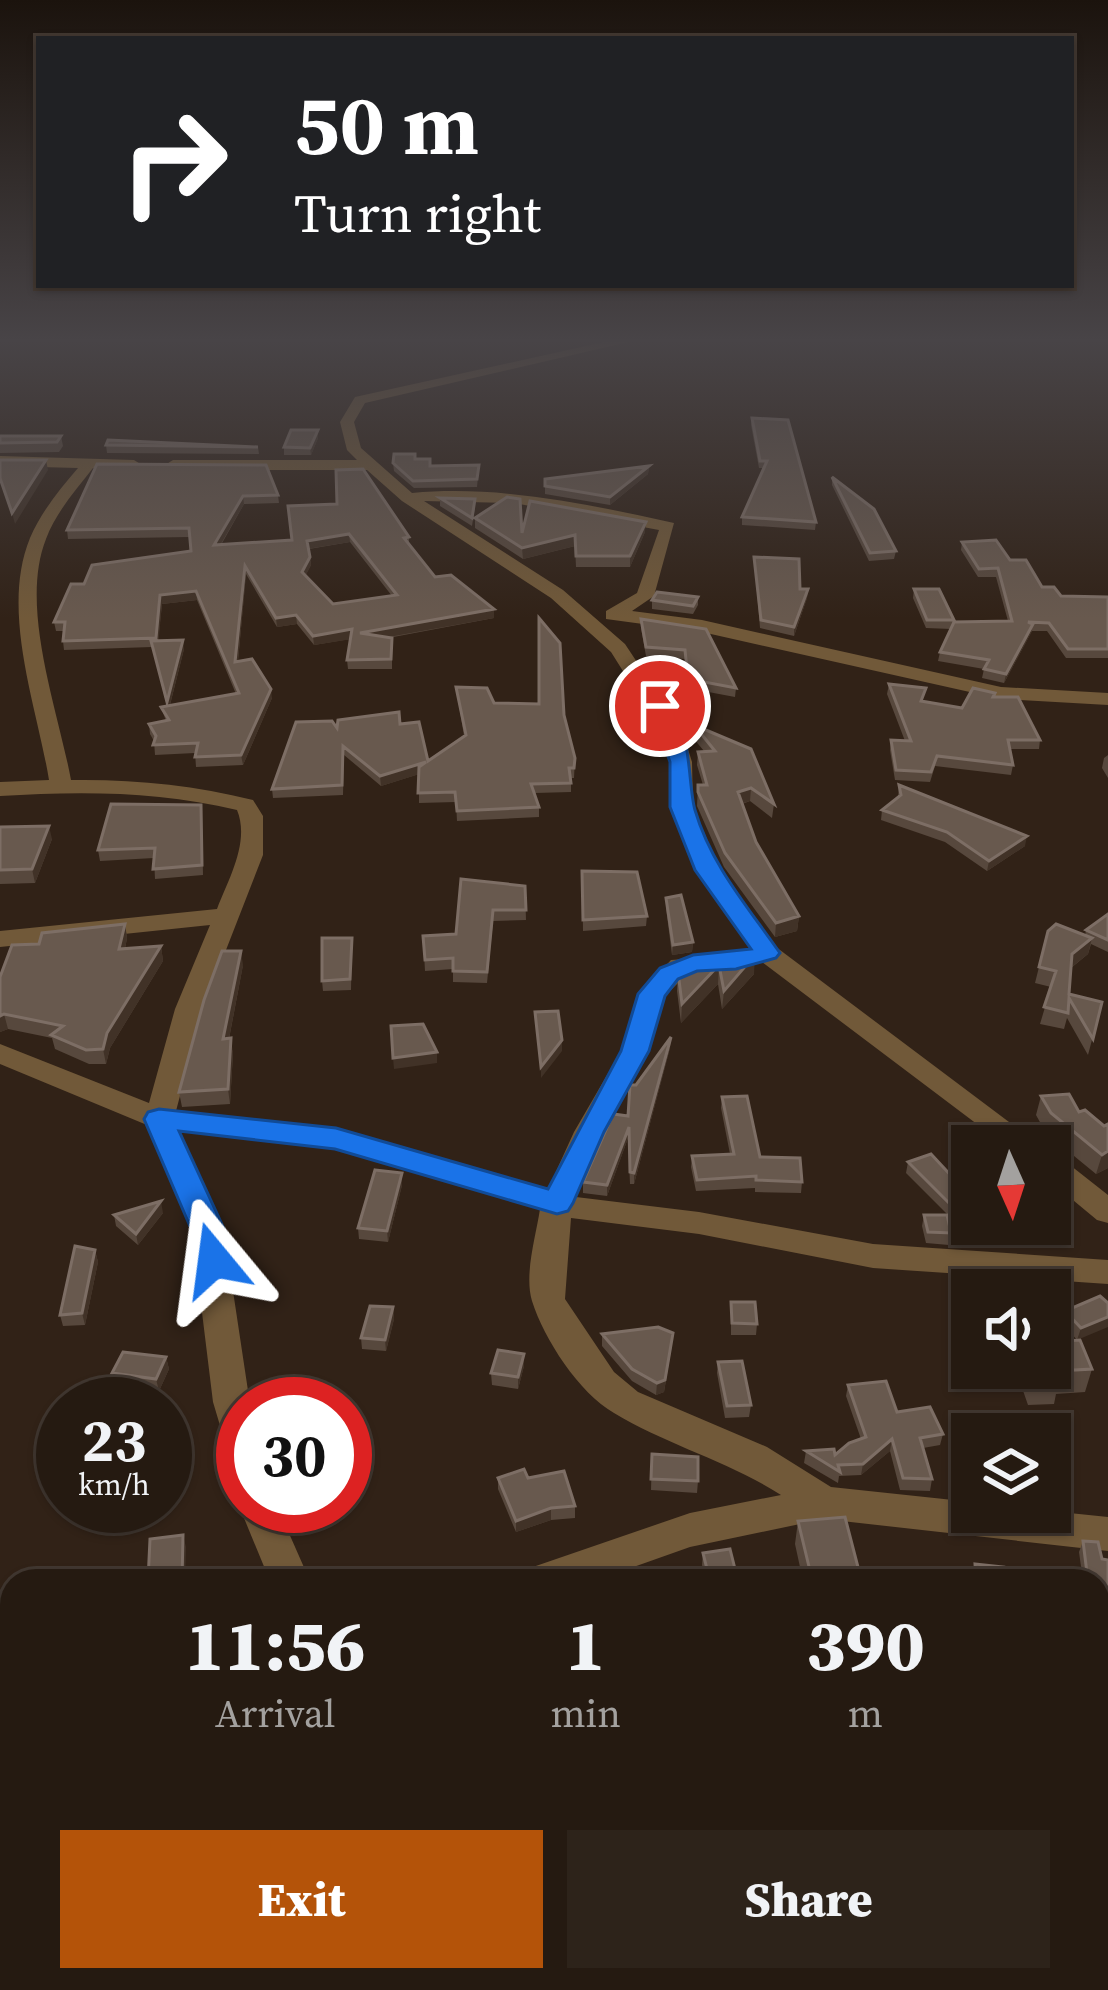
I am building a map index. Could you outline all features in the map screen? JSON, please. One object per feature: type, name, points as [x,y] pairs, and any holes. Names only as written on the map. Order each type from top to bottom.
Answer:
[{"type":"street","points":[[349,433],[354,450],[408,498],[604,618],[660,706],[681,762],[682,807],[707,870],[767,953],[998,1125]]},
{"type":"street","points":[[0,461],[372,465]]},
{"type":"street","points":[[61,785],[52,720],[35,662],[28,574],[41,530],[88,465]]},
{"type":"street","points":[[408,498],[454,494],[514,498],[668,527],[645,596],[604,618]]},
{"type":"street","points":[[604,618],[702,626],[1001,693],[1108,699]]},
{"type":"street","points":[[0,789],[124,788],[245,805],[252,816],[251,856],[189,1009],[159,1119],[208,1231],[228,1377]]},
{"type":"street","points":[[0,940],[229,915]]},
{"type":"street","points":[[767,953],[736,961],[693,963],[669,973],[652,994],[635,1051],[589,1132],[557,1203],[548,1299],[569,1339],[601,1382],[625,1402],[754,1458],[824,1503]]},
{"type":"street","points":[[0,1053],[159,1119],[336,1138],[586,1211],[699,1223],[874,1256],[1108,1272]]},
{"type":"street","points":[[1071,1182],[1108,1212]]},
{"type":"street","points":[[578,1569],[690,1530],[824,1503],[1108,1534]]},
{"type":"street","points":[[270,1533],[285,1569]]},
{"type":"building","points":[[290,433],[317,433],[310,448],[284,447]]},
{"type":"building","points":[[755,433],[792,433],[816,522],[742,517],[767,461],[760,461]]},
{"type":"building","points":[[0,436],[61,436],[57,442],[0,443]]},
{"type":"building","points":[[108,440],[258,447],[106,445]]},
{"type":"building","points":[[394,454],[430,459],[430,466],[479,465],[477,479],[413,481],[393,463]]},
{"type":"building","points":[[0,460],[46,460],[12,513],[0,478]]},
{"type":"building","points":[[97,464],[266,465],[278,495],[243,496],[214,545],[292,540],[288,506],[337,504],[336,470],[363,469],[409,537],[404,538],[435,577],[451,575],[494,609],[360,633],[392,638],[391,659],[347,660],[352,629],[313,636],[296,615],[276,618],[245,566],[235,662],[252,659],[271,689],[241,755],[195,757],[198,743],[153,745],[156,736],[149,724],[169,720],[161,707],[239,693],[196,591],[160,595],[156,638],[63,641],[65,622],[54,622],[71,584],[84,584],[92,565],[191,551],[189,528],[67,530]],"holes":[[[349,534],[397,595],[333,604],[302,572],[310,557],[307,541]]]},
{"type":"building","points":[[649,466],[610,497],[545,486],[545,479]]},
{"type":"building","points":[[832,477],[874,509],[896,551],[870,553]]},
{"type":"building","points":[[507,497],[520,499],[522,533],[530,501],[646,522],[630,556],[576,556],[575,535],[522,548],[475,518]]},
{"type":"building","points":[[440,498],[475,499],[472,518]]},
{"type":"building","points":[[996,540],[1010,560],[1026,560],[1042,587],[1054,587],[1061,596],[1108,597],[1108,649],[1068,649],[1049,623],[1028,622],[1033,624],[1006,674],[984,669],[989,660],[940,652],[954,622],[1012,621],[998,568],[979,569],[962,542]]},
{"type":"building","points":[[754,557],[799,559],[800,589],[808,589],[794,627],[761,620]]},
{"type":"building","points":[[914,589],[939,589],[954,620],[927,620]]},
{"type":"building","points":[[657,592],[698,597],[693,606],[652,600]]},
{"type":"building","points":[[539,618],[560,643],[564,715],[575,758],[574,768],[569,768],[571,783],[531,784],[539,807],[457,811],[455,792],[418,793],[419,767],[426,762],[380,776],[343,746],[342,785],[272,789],[296,722],[332,721],[337,728],[338,720],[399,712],[400,724],[419,722],[428,761],[466,735],[456,687],[487,688],[494,703],[539,704]]},
{"type":"building","points":[[641,619],[706,629],[736,688],[688,679],[685,650],[646,647]]},
{"type":"building","points":[[183,640],[167,702],[151,641]]},
{"type":"building","points":[[889,684],[926,688],[921,701],[962,708],[973,688],[995,693],[993,697],[1018,697],[1040,740],[1008,740],[1013,765],[937,756],[931,772],[896,770],[891,740],[911,741]]},
{"type":"building","points":[[694,725],[751,749],[774,804],[751,788],[738,792],[756,842],[799,916],[776,923],[725,853],[698,792],[698,785],[707,785],[698,752],[715,751]]},
{"type":"building","points":[[899,785],[1027,836],[989,861],[947,832],[882,810],[901,795]]},
{"type":"building","points":[[111,804],[201,805],[202,865],[153,869],[155,848],[98,850]]},
{"type":"building","points":[[49,826],[32,869],[0,870],[0,827]]},
{"type":"building","points":[[582,871],[637,872],[647,916],[583,920]]},
{"type":"building","points":[[461,879],[525,886],[526,910],[493,910],[487,972],[453,971],[453,958],[425,960],[423,936],[456,934]]},
{"type":"building","points":[[681,895],[693,942],[673,945],[666,898]]},
{"type":"building","points":[[1108,914],[1108,940],[1086,930]]},
{"type":"building","points":[[125,924],[119,949],[161,946],[107,1033],[103,1049],[86,1050],[51,1035],[63,1026],[0,1016],[0,977],[12,945],[39,944],[42,933]]},
{"type":"building","points":[[1056,924],[1092,938],[1072,954],[1069,994],[1102,1002],[1093,1039],[1069,998],[1068,1013],[1044,1007],[1056,971],[1039,967],[1048,931]]},
{"type":"building","points":[[322,938],[352,938],[350,979],[322,981]]},
{"type":"building","points":[[222,951],[241,951],[223,1039],[231,1038],[228,1089],[179,1092],[204,1000]]},
{"type":"building","points":[[755,955],[724,991],[719,965],[682,1004],[678,972],[691,959]]},
{"type":"building","points":[[558,1011],[562,1040],[541,1067],[535,1012]]},
{"type":"building","points":[[423,1024],[437,1052],[393,1058],[391,1026]]},
{"type":"building","points":[[671,1037],[634,1173],[630,1172],[629,1127],[607,1185],[583,1182],[613,1114],[628,1116],[630,1085],[636,1085]]},
{"type":"building","points":[[1069,1094],[1079,1112],[1085,1110],[1104,1126],[1108,1124],[1108,1151],[1102,1155],[1051,1113],[1041,1096]]},
{"type":"building","points":[[747,1096],[760,1157],[800,1158],[802,1182],[756,1180],[756,1176],[697,1180],[692,1156],[734,1154],[722,1097]]},
{"type":"building","points":[[931,1154],[951,1176],[951,1205],[908,1162]]},
{"type":"building","points":[[375,1170],[402,1173],[387,1231],[358,1228]]},
{"type":"building","points":[[161,1201],[136,1234],[114,1215]]},
{"type":"building","points":[[924,1215],[947,1215],[951,1233],[928,1232]]},
{"type":"building","points":[[75,1246],[95,1250],[82,1313],[60,1315]]},
{"type":"building","points":[[1100,1296],[1108,1303],[1108,1317],[1081,1328],[1071,1317],[1071,1308]]},
{"type":"building","points":[[731,1302],[755,1302],[757,1324],[732,1323]]},
{"type":"building","points":[[370,1306],[393,1307],[385,1340],[361,1338]]},
{"type":"building","points":[[658,1327],[673,1333],[665,1380],[657,1383],[632,1369],[602,1334]]},
{"type":"building","points":[[1080,1340],[1092,1369],[1071,1370],[1071,1341]]},
{"type":"building","points":[[498,1350],[524,1354],[518,1377],[491,1373]]},
{"type":"building","points":[[123,1352],[166,1357],[157,1377],[112,1373]]},
{"type":"building","points":[[742,1361],[751,1405],[727,1406],[718,1362]]},
{"type":"building","points":[[886,1381],[897,1412],[930,1407],[943,1434],[920,1438],[932,1479],[903,1478],[892,1439],[863,1464],[838,1465],[840,1472],[806,1451],[834,1449],[835,1455],[866,1437],[848,1385]]},
{"type":"building","points":[[652,1454],[698,1457],[698,1481],[651,1479]]},
{"type":"building","points":[[524,1469],[528,1478],[564,1471],[575,1506],[551,1508],[516,1521],[498,1478]]},
{"type":"building","points":[[845,1517],[858,1569],[810,1569],[798,1521]]},
{"type":"building","points":[[183,1535],[182,1569],[149,1569],[150,1539]]},
{"type":"building","points":[[1083,1541],[1098,1542],[1108,1569],[1086,1569]]},
{"type":"building","points":[[730,1549],[735,1569],[707,1569],[703,1553]]},
{"type":"building","points":[[975,1564],[1004,1569],[975,1569]]},
{"type":"route","points":[[214,1260],[194,1193],[159,1119],[336,1138],[557,1203],[589,1132],[635,1051],[652,994],[669,973],[693,963],[736,961],[767,953],[707,870],[682,807],[681,762],[660,706]]}]
